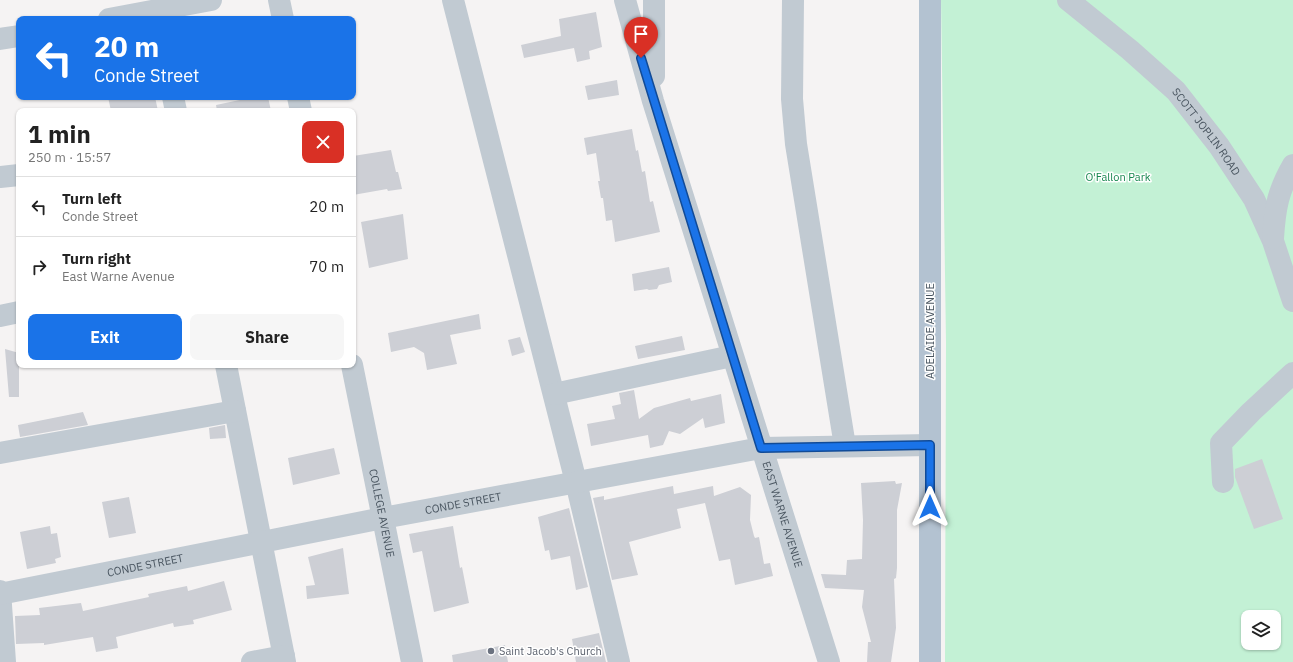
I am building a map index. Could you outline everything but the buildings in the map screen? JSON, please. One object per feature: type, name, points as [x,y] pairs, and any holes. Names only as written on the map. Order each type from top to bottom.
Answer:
[{"type":"main road","name":"ADELAIDE AVENUE","points":[[930,0],[930,662]]},
{"type":"street","points":[[124,16],[211,0]]},
{"type":"street","points":[[279,0],[282,16]]},
{"type":"street","points":[[453,0],[554,394],[619,662]]},
{"type":"street","name":"EAST WARNE AVENUE","points":[[625,0],[653,101],[829,662]]},
{"type":"street","points":[[653,101],[654,0]]},
{"type":"street","points":[[793,0],[792,100],[796,144],[845,446]]},
{"type":"street","name":"SCOTT JOPLIN ROAD","points":[[1068,0],[1130,50],[1176,91],[1220,146],[1254,199],[1273,241],[1293,300]]},
{"type":"street","points":[[0,39],[16,36]]},
{"type":"street","points":[[1273,241],[1274,212],[1282,185],[1293,165]]},
{"type":"street","points":[[0,177],[16,175]]},
{"type":"street","points":[[0,316],[16,313]]},
{"type":"street","points":[[554,394],[732,356]]},
{"type":"street","points":[[227,368],[284,659],[252,662]]},
{"type":"street","name":"COLLEGE AVENUE","points":[[353,368],[412,662]]},
{"type":"street","points":[[1222,482],[1221,443],[1251,412],[1293,373]]},
{"type":"street","points":[[0,453],[235,411]]},
{"type":"street","name":"CONDE STREET","points":[[0,594],[383,518],[761,448],[930,445]]},
{"type":"street","points":[[0,590],[5,662]]},
{"type":"green space","name":"O'Fallon Park","points":[[941,0],[1293,0],[1293,662],[945,662],[946,342]]},
{"type":"place","name":"Saint Jacob's Church","points":[[491,651]]},
{"type":"route","points":[[641,58],[761,448],[930,445],[930,507]]}]
